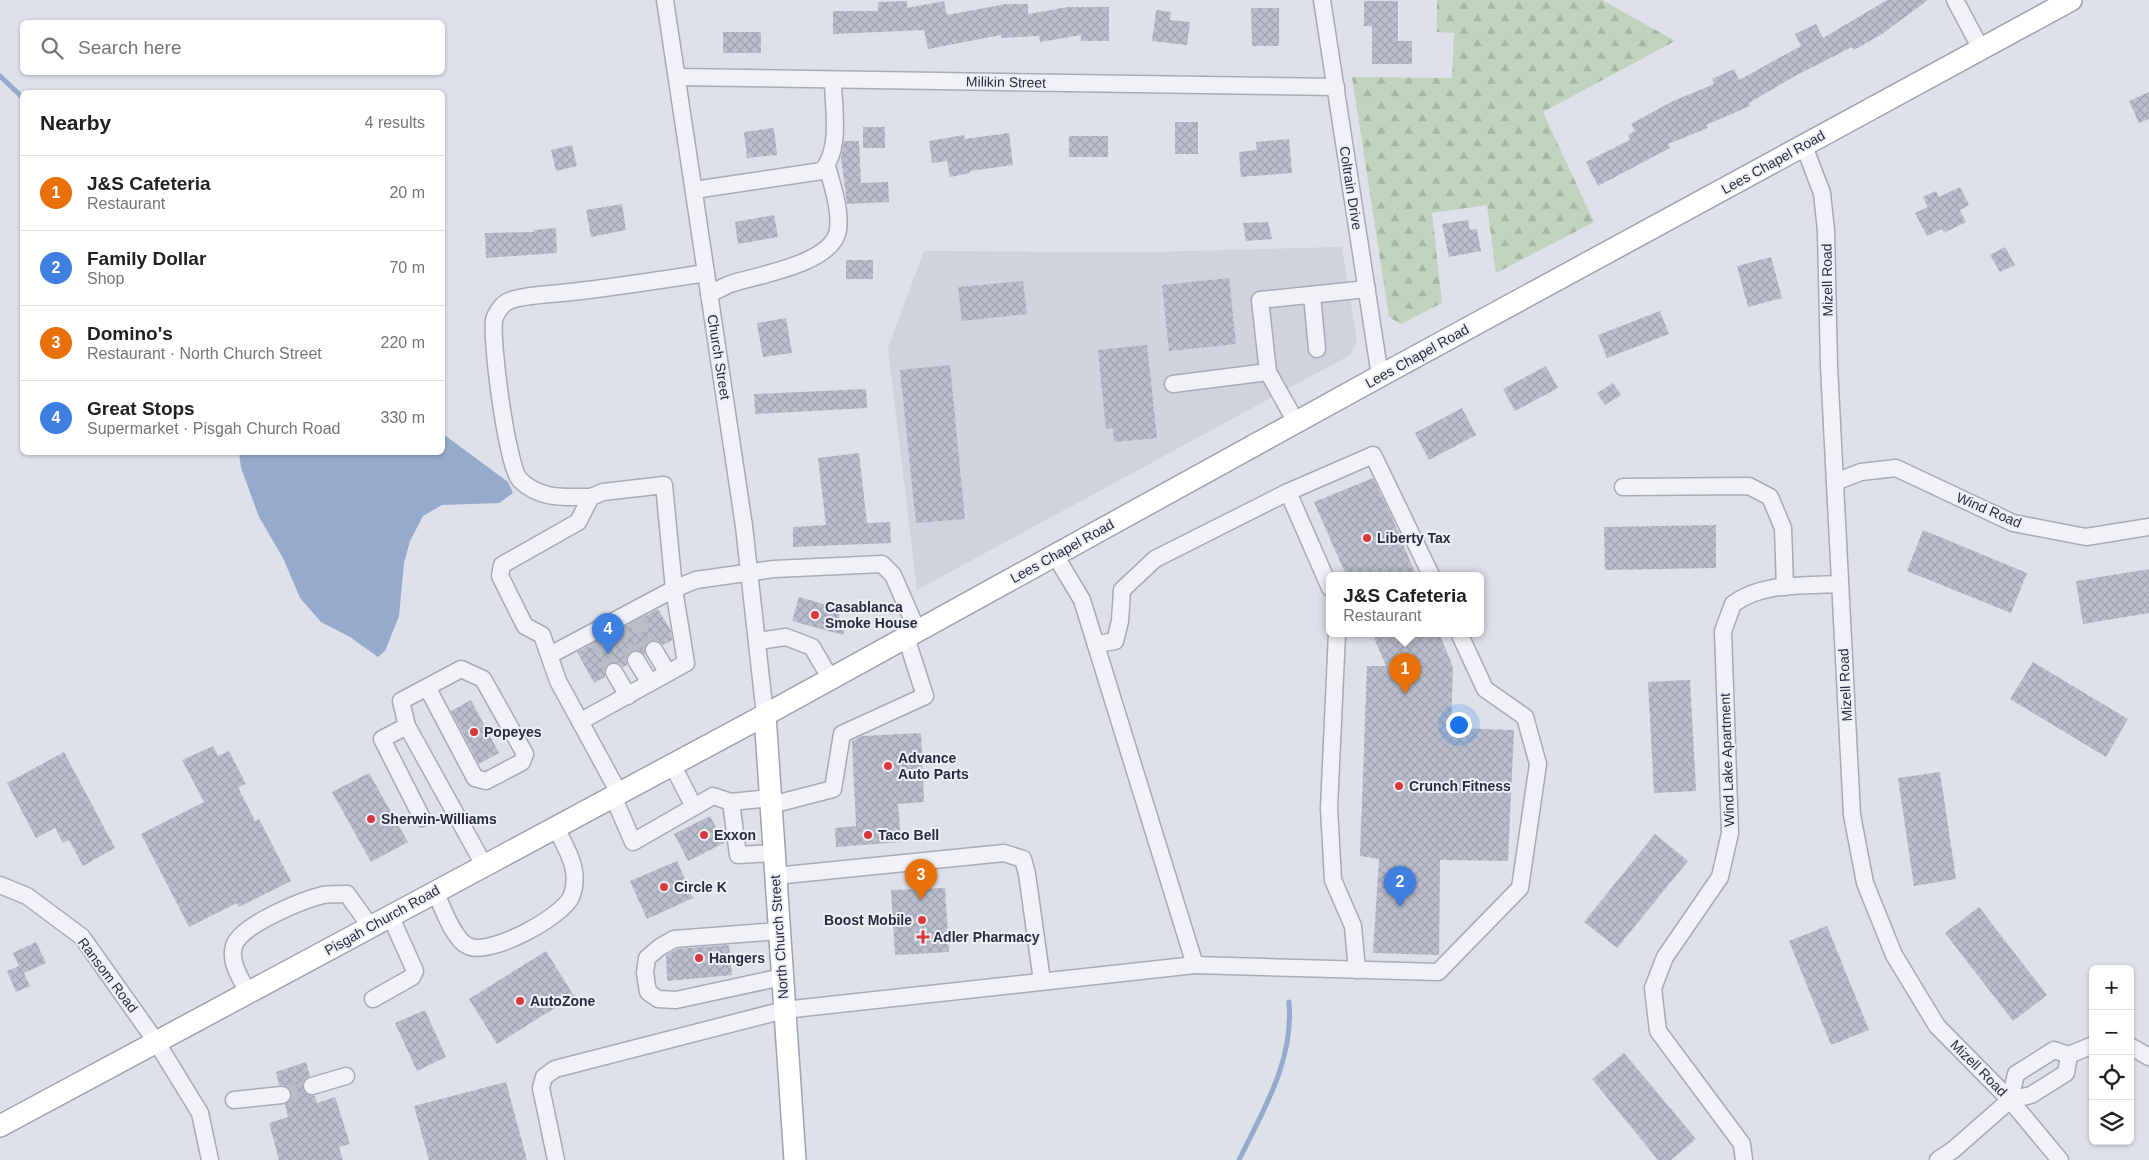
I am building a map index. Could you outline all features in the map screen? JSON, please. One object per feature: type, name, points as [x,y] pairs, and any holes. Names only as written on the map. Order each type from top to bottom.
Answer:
[{"type":"main road","name":"Lees Chapel Road","points":[[765,715],[1380,376],[2072,0]]},
{"type":"main road","name":"North Church Street","points":[[765,715],[795,1160]]},
{"type":"main road","name":"Pisgah Church Road","points":[[0,1126],[157,1043],[555,826],[765,715]]},
{"type":"street","name":"Church Street","points":[[665,0],[750,574],[765,715]]},
{"type":"street","name":"Coltrain Drive","points":[[1322,0],[1380,376]]},
{"type":"street","points":[[1956,0],[1981,50]]},
{"type":"street","name":"Milikin Street","points":[[677,77],[1336,87]]},
{"type":"street","points":[[709,294],[730,284],[783,271],[830,246],[836,239],[839,225],[827,166],[834,130],[834,80]]},
{"type":"street","name":"Mizell Road","points":[[1804,146],[1822,194],[1826,231],[1835,482],[1852,815],[1865,884],[1894,955],[1937,1026],[2010,1100],[2060,1160]]},
{"type":"street","points":[[694,190],[816,174],[827,166]]},
{"type":"street","points":[[581,721],[686,663],[674,588],[664,485],[603,492],[591,497],[560,497],[540,494],[519,479],[510,459],[493,342],[494,318],[506,302],[528,297],[629,285],[706,273]]},
{"type":"street","points":[[1296,422],[1268,372],[1260,300],[1367,289]]},
{"type":"street","points":[[1312,295],[1317,349]]},
{"type":"street","points":[[1173,384],[1268,372]]},
{"type":"street","points":[[1097,644],[1115,640],[1120,622],[1122,590],[1155,559],[1288,492],[1374,455],[1430,572]]},
{"type":"street","name":"Wind Road","points":[[1835,482],[1861,472],[1896,468],[2013,524],[2086,537],[2149,527]]},
{"type":"street","points":[[1623,487],[1749,486],[1770,497],[1783,528],[1785,587]]},
{"type":"street","points":[[1288,492],[1326,579]]},
{"type":"street","points":[[550,655],[594,636],[634,614],[674,588],[696,580],[750,574],[774,569],[882,564],[893,575],[912,633],[925,696],[842,734],[832,789],[770,802],[731,802],[713,796],[633,842],[616,794],[581,721],[558,681],[542,635],[525,626],[500,576],[502,564],[578,522],[591,497]]},
{"type":"street","points":[[1055,555],[1082,600],[1195,965]]},
{"type":"street","name":"Wind Lake Apartment","points":[[1744,1160],[1742,1144],[1658,1031],[1653,988],[1665,957],[1720,876],[1730,833],[1723,631],[1733,604],[1742,597],[1754,592],[1785,587],[1840,584]]},
{"type":"street","points":[[757,641],[786,636],[812,647],[830,678]]},
{"type":"street","points":[[1337,637],[1329,808],[1333,880],[1353,926],[1357,970]]},
{"type":"street","points":[[556,1160],[542,1088],[544,1077],[555,1068],[784,1010],[1195,965],[1438,972],[1520,888],[1538,764],[1525,717],[1485,688],[1461,637]]},
{"type":"street","points":[[654,650],[668,673]]},
{"type":"street","points":[[636,660],[650,683]]},
{"type":"street","points":[[427,687],[475,778],[486,781],[522,762],[525,754],[484,679],[461,669],[427,687],[401,701],[408,726],[484,865]]},
{"type":"street","points":[[614,672],[628,696]]},
{"type":"street","points":[[408,726],[382,740],[422,818]]},
{"type":"street","points":[[672,764],[694,807]]},
{"type":"street","points":[[731,802],[738,854],[774,852]]},
{"type":"street","points":[[435,891],[459,941],[476,949],[500,945],[557,913],[569,903],[575,883],[575,871],[572,859],[555,826]]},
{"type":"street","points":[[775,876],[1004,852],[1023,859],[1027,874],[1042,982]]},
{"type":"street","name":"Ransom Road","points":[[0,885],[27,896],[82,937],[157,1043],[200,1113],[210,1160]]},
{"type":"street","points":[[248,993],[232,962],[234,945],[243,933],[275,914],[324,895],[346,894],[370,926]]},
{"type":"street","points":[[373,999],[412,977],[415,971],[390,915]]},
{"type":"street","points":[[779,932],[674,939],[660,946],[647,958],[645,973],[648,992],[658,999],[676,1000],[782,977]]},
{"type":"street","points":[[2010,1100],[2016,1074],[2054,1050],[2069,1055],[2089,1047]]},
{"type":"street","points":[[2134,1048],[2149,1056]]},
{"type":"street","points":[[1938,1160],[1953,1150],[2010,1100],[2031,1095],[2066,1073],[2069,1055]]},
{"type":"street","points":[[312,1086],[346,1076]]},
{"type":"street","points":[[234,1100],[282,1095]]},
{"type":"shaded area","points":[[1342,247],[1357,341],[1350,355],[917,590],[888,348],[924,251],[1149,252]]},
{"type":"green space","points":[[1437,0],[1602,0],[1675,41],[1543,112],[1594,222],[1496,273],[1487,205],[1432,213],[1442,303],[1401,324],[1389,317],[1352,77],[1452,78],[1454,33],[1437,32]]},
{"type":"water","points":[[445,435],[508,482],[513,493],[499,503],[442,505],[423,516],[410,541],[404,563],[399,616],[385,651],[378,657],[350,637],[321,622],[300,598],[283,558],[259,517],[241,468],[239,455],[445,455]]},
{"type":"building","points":[[1887,0],[1928,0],[1882,34],[1854,50],[1852,47],[1795,76],[1749,103],[1750,106],[1706,125],[1708,128],[1668,144],[1670,148],[1598,186],[1586,162],[1630,140],[1628,135],[1635,131],[1631,124],[1671,102],[1714,84],[1712,79],[1734,69],[1739,80],[1801,46],[1795,34],[1816,24],[1823,38]]},
{"type":"building","points":[[907,1],[907,8],[944,1],[947,15],[1006,4],[1028,4],[1028,14],[1068,7],[1109,7],[1109,41],[1081,41],[1081,35],[1040,42],[1039,36],[1001,38],[1001,35],[928,49],[924,30],[833,34],[833,11],[878,11],[878,2]]},
{"type":"building","points":[[1364,1],[1398,1],[1398,41],[1412,41],[1412,64],[1372,64],[1372,26],[1364,26]]},
{"type":"building","points":[[1251,8],[1279,8],[1279,46],[1252,46]]},
{"type":"building","points":[[1156,10],[1171,12],[1170,20],[1190,22],[1187,45],[1152,41]]},
{"type":"building","points":[[723,32],[761,32],[761,53],[723,53]]},
{"type":"building","points":[[2149,92],[2149,119],[2139,123],[2129,101]]},
{"type":"building","points":[[1175,122],[1198,122],[1198,154],[1175,154]]},
{"type":"building","points":[[863,127],[885,127],[885,148],[863,148]]},
{"type":"building","points":[[774,128],[777,155],[747,158],[744,132]]},
{"type":"building","points":[[1009,133],[1013,165],[970,171],[970,173],[950,177],[947,161],[932,163],[929,141],[964,135],[965,139]]},
{"type":"building","points":[[1069,136],[1108,136],[1108,157],[1069,157]]},
{"type":"building","points":[[1289,139],[1292,173],[1241,177],[1239,152],[1257,150],[1256,142]]},
{"type":"building","points":[[844,141],[859,141],[861,183],[888,182],[889,202],[847,204],[841,158]]},
{"type":"building","points":[[572,145],[577,166],[556,171],[551,150]]},
{"type":"building","points":[[1960,187],[1969,205],[1960,210],[1966,222],[1944,233],[1942,229],[1927,236],[1915,213],[1928,207],[1923,197],[1936,191],[1939,197]]},
{"type":"building","points":[[622,204],[626,230],[591,237],[586,210]]},
{"type":"building","points":[[774,215],[778,237],[738,244],[735,222]]},
{"type":"building","points":[[1468,220],[1470,230],[1477,229],[1481,251],[1449,257],[1442,224]]},
{"type":"building","points":[[1268,222],[1272,239],[1246,241],[1243,223]]},
{"type":"building","points":[[556,228],[557,253],[486,258],[485,233],[534,232],[534,230]]},
{"type":"building","points":[[2005,247],[2015,265],[2000,272],[1990,255]]},
{"type":"building","points":[[1771,257],[1782,298],[1748,307],[1737,266]]},
{"type":"building","points":[[846,260],[873,260],[873,279],[846,279]]},
{"type":"building","points":[[1229,278],[1236,344],[1169,351],[1162,285]]},
{"type":"building","points":[[1023,281],[1027,314],[962,321],[958,287]]},
{"type":"building","points":[[1660,311],[1669,334],[1607,358],[1598,335]]},
{"type":"building","points":[[786,318],[792,353],[763,357],[757,323]]},
{"type":"building","points":[[1147,345],[1157,438],[1114,442],[1113,428],[1106,429],[1098,350]]},
{"type":"building","points":[[950,365],[965,519],[916,523],[900,370]]},
{"type":"building","points":[[1546,366],[1558,388],[1515,411],[1503,389]]},
{"type":"building","points":[[1613,383],[1621,395],[1605,405],[1597,393]]},
{"type":"building","points":[[866,389],[867,408],[755,414],[754,394]]},
{"type":"building","points":[[1462,408],[1476,435],[1429,460],[1415,433]]},
{"type":"building","points":[[859,453],[867,523],[890,522],[891,543],[793,547],[793,527],[826,525],[818,458]]},
{"type":"building","points":[[1373,478],[1415,572],[1345,572],[1314,502]]},
{"type":"building","points":[[1716,525],[1716,568],[1605,570],[1604,527]]},
{"type":"building","points":[[1923,530],[2027,573],[2011,613],[1907,571]]},
{"type":"building","points":[[2149,569],[2149,613],[2083,624],[2076,581]]},
{"type":"building","points":[[799,597],[841,609],[838,620],[847,622],[843,635],[792,621]]},
{"type":"building","points":[[658,609],[671,631],[672,640],[663,645],[658,641],[649,641],[645,646],[645,655],[640,651],[631,651],[627,656],[627,665],[623,667],[619,663],[609,663],[605,667],[605,677],[594,683],[577,652]]},
{"type":"building","points":[[1374,637],[1441,637],[1453,667],[1451,728],[1514,730],[1508,861],[1440,860],[1439,955],[1373,953],[1379,859],[1360,856],[1367,666],[1386,666]]},
{"type":"building","points":[[2033,662],[2128,719],[2106,757],[2010,699]]},
{"type":"building","points":[[1690,680],[1696,791],[1654,793],[1648,682]]},
{"type":"building","name":"Popeyes","points":[[471,700],[499,753],[479,764],[451,711]]},
{"type":"building","points":[[921,733],[924,802],[898,804],[901,842],[836,847],[835,828],[856,826],[852,741],[862,736]]},
{"type":"building","points":[[213,746],[218,756],[229,751],[246,784],[238,787],[255,821],[259,819],[291,881],[239,907],[237,903],[189,927],[141,834],[204,802],[182,760]]},
{"type":"building","points":[[64,752],[115,848],[83,866],[69,840],[63,843],[55,828],[36,838],[7,783]]},
{"type":"building","points":[[1940,772],[1956,879],[1914,886],[1898,778]]},
{"type":"building","points":[[369,773],[408,842],[371,862],[332,792]]},
{"type":"building","points":[[710,816],[724,843],[688,861],[674,834]]},
{"type":"building","points":[[1655,834],[1688,861],[1617,948],[1584,922]]},
{"type":"building","points":[[677,861],[693,898],[647,919],[630,881]]},
{"type":"building","points":[[945,888],[949,952],[895,955],[891,890]]},
{"type":"building","points":[[1979,907],[2047,995],[2013,1021],[1945,933]]},
{"type":"building","points":[[1827,926],[1869,1030],[1831,1045],[1789,941]]},
{"type":"building","points":[[36,942],[46,963],[24,973],[30,986],[16,992],[7,971],[19,966],[13,953]]},
{"type":"building","points":[[729,945],[732,975],[667,981],[666,955],[677,949]]},
{"type":"building","points":[[546,951],[574,996],[497,1044],[469,999]]},
{"type":"building","points":[[425,1010],[446,1057],[417,1071],[395,1023]]},
{"type":"building","points":[[1624,1053],[1696,1139],[1671,1160],[1658,1160],[1592,1079]]},
{"type":"building","points":[[306,1062],[310,1076],[302,1083],[305,1093],[315,1096],[317,1103],[335,1097],[350,1144],[339,1147],[343,1160],[279,1160],[269,1123],[288,1117],[285,1104],[291,1099],[292,1094],[286,1086],[279,1085],[276,1072]]},
{"type":"building","points":[[506,1082],[527,1160],[429,1160],[414,1106]]},
{"type":"waterway","points":[[0,76],[20,95]]},
{"type":"waterway","points":[[1239,1160],[1267,1103],[1282,1064],[1287,1044],[1289,1002]]},
{"type":"tunnel","points":[[635,617],[654,650]]},
{"type":"tunnel","points":[[617,626],[636,660]]},
{"type":"tunnel","points":[[596,638],[614,672]]},
{"type":"tunnel","points":[[282,1095],[312,1086]]},
{"type":"place","name":"Liberty Tax","points":[[1367,538]]},
{"type":"place","name":"Casablanca Smoke House","points":[[815,615]]},
{"type":"place","name":"Great Stops","points":[[608,654]]},
{"type":"place","name":"J&S Cafeteria","points":[[1405,694]]},
{"type":"place","name":"Popeyes","points":[[474,732]]},
{"type":"place","name":"Advance Auto Parts","points":[[888,766]]},
{"type":"place","name":"Crunch Fitness","points":[[1399,786]]},
{"type":"place","name":"Sherwin-Williams","points":[[371,819]]},
{"type":"place","name":"Exxon","points":[[704,835]]},
{"type":"place","name":"Taco Bell","points":[[868,835]]},
{"type":"place","name":"Circle K","points":[[664,887]]},
{"type":"place","name":"Domino's","points":[[921,900]]},
{"type":"place","name":"Family Dollar","points":[[1400,907]]},
{"type":"place","name":"Boost Mobile","points":[[922,920]]},
{"type":"place","name":"Adler Pharmacy","points":[[923,937]]},
{"type":"place","name":"Hangers","points":[[699,958]]},
{"type":"place","name":"AutoZone","points":[[520,1001]]}]
